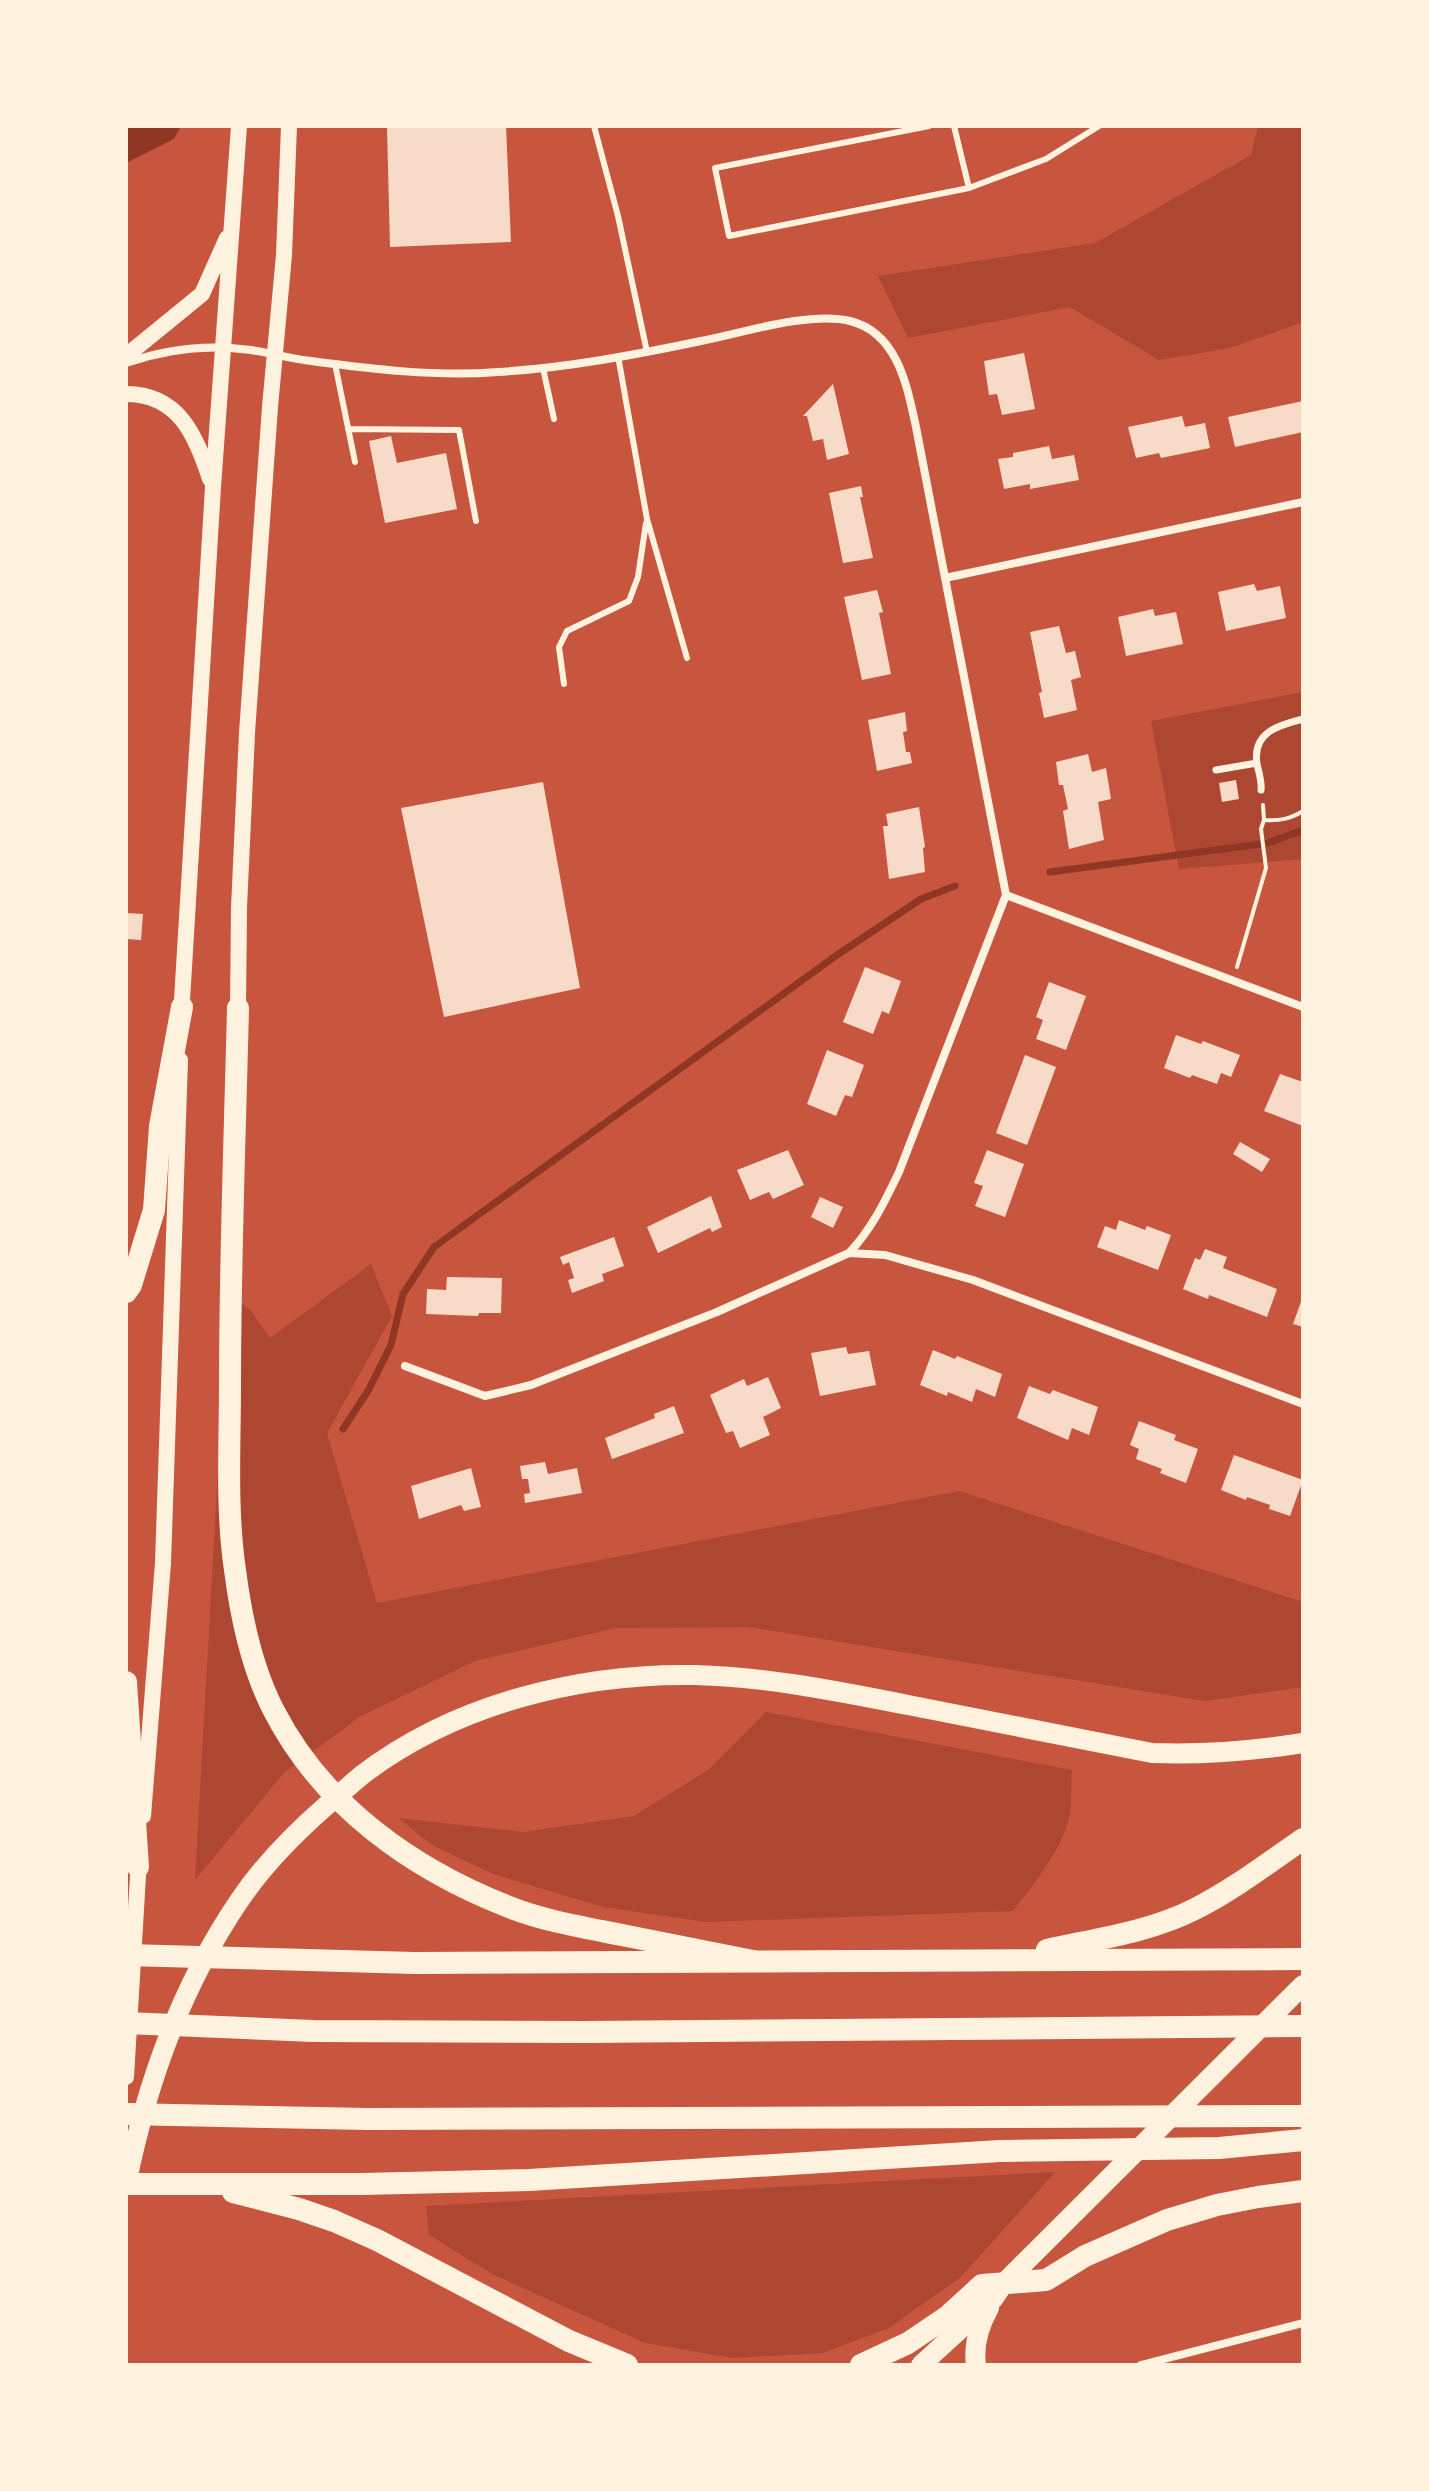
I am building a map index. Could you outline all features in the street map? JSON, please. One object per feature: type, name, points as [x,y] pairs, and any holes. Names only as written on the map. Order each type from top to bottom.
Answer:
[{"type":"highway","points":[[126,1292],[131,1285],[154,1210],[160,1126],[182,1007]]},
{"type":"highway","points":[[238,1008],[230,1286],[230,1517],[242,1610],[257,1669],[272,1708],[316,1775],[349,1809],[398,1850],[467,1888],[511,1908],[574,1926],[753,1961]]},
{"type":"highway","points":[[126,1682],[138,1867]]},
{"type":"highway","points":[[1006,1959],[1158,1924],[1194,1909],[1235,1886],[1303,1839]]},
{"type":"highway","points":[[126,1955],[414,1963],[1303,1959]]},
{"type":"highway","points":[[126,2023],[329,2031],[585,2032],[1303,2026]]},
{"type":"highway","points":[[126,2114],[368,2119],[1303,2116]]},
{"type":"highway","points":[[126,2184],[529,2180],[1000,2151],[1219,2148],[1303,2140]]},
{"type":"highway","points":[[201,2183],[334,2221],[377,2240],[569,2341],[627,2365]]},
{"type":"highway","points":[[861,2365],[908,2343],[948,2316],[982,2285],[998,2291],[1046,2280],[1085,2256],[1167,2220],[1244,2199],[1303,2191]]},
{"type":"main road","points":[[126,2077],[138,1867],[163,1563],[182,1007],[213,487],[239,126]]},
{"type":"main road","points":[[238,1008],[247,733],[284,255],[289,126]]},
{"type":"main road","points":[[126,356],[202,294],[233,226]]},
{"type":"main road","points":[[126,394],[156,400],[184,419],[200,448],[213,487]]},
{"type":"main road","points":[[126,2184],[137,2130],[157,2069],[187,1995],[220,1931],[259,1873],[305,1824],[363,1774],[450,1724],[503,1703],[570,1686],[632,1677],[754,1679],[799,1684],[1152,1753],[1209,1754],[1303,1743]]},
{"type":"main road","points":[[921,2365],[1303,1985]]},
{"type":"main road","points":[[976,2365],[975,2343],[982,2321],[998,2291]]},
{"type":"street","points":[[126,363],[168,350],[223,349],[252,350],[274,356],[408,372],[495,373],[647,352],[820,318],[852,321],[879,336],[890,348],[905,378],[1006,895],[899,1172],[878,1214],[849,1253],[717,1312],[531,1385],[485,1396],[405,1366]]},
{"type":"street","points":[[945,578],[1303,502]]},
{"type":"street","points":[[1261,790],[1257,752],[1263,737],[1275,726],[1303,719]]},
{"type":"street","points":[[1216,770],[1257,763]]},
{"type":"street","points":[[1006,895],[1303,1007]]},
{"type":"street","points":[[849,1253],[885,1255],[973,1280],[1303,1404]]},
{"type":"street","points":[[1141,2365],[1303,2323]]},
{"type":"lane","points":[[594,126],[618,216],[647,352]]},
{"type":"lane","points":[[929,126],[715,168],[729,236],[969,188],[1046,159],[1099,126]]},
{"type":"lane","points":[[954,126],[969,188]]},
{"type":"lane","points":[[618,356],[647,519],[687,658]]},
{"type":"lane","points":[[335,364],[355,462]]},
{"type":"lane","points":[[543,368],[554,419]]},
{"type":"lane","points":[[348,429],[459,430],[476,521]]},
{"type":"lane","points":[[564,684],[559,647],[567,631],[629,601],[638,577],[647,519]]},
{"type":"path","points":[[1233,981],[1266,868],[1261,829],[1264,820],[1261,790]]},
{"type":"path","points":[[1264,820],[1290,819],[1303,811]]},
{"type":"shaded area","points":[[126,126],[181,126],[174,139],[126,163]]},
{"type":"shaded area","points":[[1258,126],[1303,126],[1303,322],[1230,348],[1159,360],[1070,307],[908,338],[878,276],[1095,243],[1251,155]]},
{"type":"shaded area","points":[[1303,692],[1303,859],[1179,869],[1151,721]]},
{"type":"shaded area","points":[[371,1264],[392,1316],[327,1433],[377,1603],[959,1491],[1303,1602],[1303,1687],[1205,1701],[748,1627],[616,1628],[475,1661],[361,1716],[284,1773],[195,1880],[228,1292],[252,1312],[270,1338]]},
{"type":"shaded area","points":[[766,1712],[1072,1770],[1070,1814],[1061,1841],[1047,1866],[1013,1911],[706,1922],[603,1907],[493,1874],[432,1845],[398,1818],[523,1832],[634,1816],[708,1770]]},
{"type":"shaded area","points":[[1055,2172],[961,2277],[889,2328],[823,2353],[733,2358],[645,2343],[492,2274],[429,2235],[426,2206]]},
{"type":"building","points":[[506,126],[511,242],[390,247],[387,127]]},
{"type":"building","points":[[1024,353],[1035,409],[1002,415],[997,394],[989,395],[984,361]]},
{"type":"building","points":[[833,384],[849,454],[827,460],[823,439],[813,441],[807,416],[803,416]]},
{"type":"building","points":[[1303,401],[1303,432],[1235,447],[1228,417]]},
{"type":"building","points":[[1182,416],[1185,427],[1205,423],[1210,448],[1161,458],[1159,453],[1136,458],[1128,427]]},
{"type":"building","points":[[391,436],[397,463],[446,453],[457,509],[385,523],[369,441]]},
{"type":"building","points":[[1049,446],[1052,459],[1074,455],[1079,480],[1030,489],[1030,484],[1004,489],[998,459]]},
{"type":"building","points":[[861,486],[863,497],[860,497],[873,558],[843,563],[829,493]]},
{"type":"building","points":[[1254,584],[1257,591],[1280,586],[1286,618],[1226,631],[1218,592]]},
{"type":"building","points":[[877,590],[891,674],[862,680],[844,597]]},
{"type":"building","points":[[1153,609],[1155,616],[1176,612],[1183,644],[1126,656],[1118,617]]},
{"type":"building","points":[[1059,626],[1066,653],[1075,651],[1081,677],[1071,680],[1077,710],[1044,718],[1030,632]]},
{"type":"building","points":[[905,712],[907,731],[903,732],[906,752],[910,752],[912,763],[877,771],[868,720]]},
{"type":"building","points":[[1088,754],[1092,772],[1106,768],[1111,799],[1098,802],[1104,840],[1069,849],[1063,811],[1068,809],[1063,785],[1059,785],[1056,762]]},
{"type":"building","points":[[1236,780],[1239,799],[1222,802],[1219,783]]},
{"type":"building","points":[[543,782],[580,988],[444,1017],[401,808]]},
{"type":"building","points":[[919,807],[925,872],[889,879],[883,826],[888,826],[886,814]]},
{"type":"building","points":[[126,913],[143,914],[141,940],[126,939]]},
{"type":"building","points":[[865,967],[901,981],[889,1014],[882,1011],[873,1034],[843,1022]]},
{"type":"building","points":[[1049,982],[1086,996],[1066,1050],[1036,1039],[1043,1020],[1036,1017]]},
{"type":"building","points":[[1176,1035],[1240,1055],[1231,1077],[1221,1073],[1217,1084],[1164,1068]]},
{"type":"building","points":[[827,1050],[864,1065],[852,1097],[845,1095],[836,1116],[807,1104]]},
{"type":"building","points":[[1025,1055],[1056,1067],[1027,1145],[996,1133]]},
{"type":"building","points":[[1280,1074],[1303,1082],[1303,1126],[1264,1111]]},
{"type":"building","points":[[1240,1142],[1270,1159],[1262,1172],[1233,1154]]},
{"type":"building","points":[[788,1150],[804,1185],[773,1199],[769,1192],[750,1200],[737,1170]]},
{"type":"building","points":[[987,1150],[1024,1164],[1005,1217],[975,1206],[983,1186],[974,1183]]},
{"type":"building","points":[[711,1196],[722,1227],[712,1232],[710,1228],[658,1253],[647,1227]]},
{"type":"building","points":[[820,1197],[843,1207],[833,1228],[811,1217]]},
{"type":"building","points":[[1119,1220],[1145,1230],[1147,1226],[1171,1235],[1158,1270],[1097,1247],[1105,1226],[1116,1230]]},
{"type":"building","points":[[614,1237],[624,1266],[602,1274],[604,1281],[572,1293],[568,1280],[574,1278],[569,1262],[563,1265],[560,1257]]},
{"type":"building","points":[[1205,1249],[1227,1257],[1223,1268],[1277,1289],[1267,1317],[1209,1295],[1208,1299],[1183,1289],[1195,1258],[1200,1260]]},
{"type":"building","points":[[447,1277],[502,1278],[501,1313],[479,1313],[478,1316],[426,1314],[427,1289],[446,1290]]},
{"type":"building","points":[[1303,1296],[1303,1327],[1293,1324]]},
{"type":"building","points":[[846,1347],[848,1354],[869,1351],[876,1385],[820,1396],[811,1353]]},
{"type":"building","points":[[933,1350],[1002,1374],[995,1397],[976,1389],[972,1402],[920,1385]]},
{"type":"building","points":[[768,1377],[781,1408],[763,1417],[770,1435],[740,1448],[733,1431],[726,1433],[710,1395],[744,1379],[747,1386]]},
{"type":"building","points":[[1029,1386],[1050,1394],[1053,1390],[1098,1407],[1089,1435],[1072,1428],[1068,1440],[1017,1418]]},
{"type":"building","points":[[674,1406],[684,1433],[612,1459],[605,1438],[655,1418],[654,1414]]},
{"type":"building","points":[[1139,1421],[1176,1435],[1174,1440],[1198,1449],[1186,1483],[1136,1459],[1139,1449],[1130,1445]]},
{"type":"building","points":[[1234,1455],[1303,1480],[1290,1516],[1269,1509],[1270,1505],[1221,1490]]},
{"type":"building","points":[[545,1462],[548,1474],[577,1468],[582,1493],[525,1503],[524,1494],[530,1493],[528,1479],[522,1479],[520,1466]]},
{"type":"building","points":[[471,1468],[481,1507],[464,1511],[461,1505],[419,1519],[411,1486]]},
{"type":"waterway","points":[[1050,872],[1268,843],[1303,830]]},
{"type":"waterway","points":[[343,1429],[368,1391],[391,1345],[403,1294],[434,1247],[837,955],[921,899],[955,886]]}]
